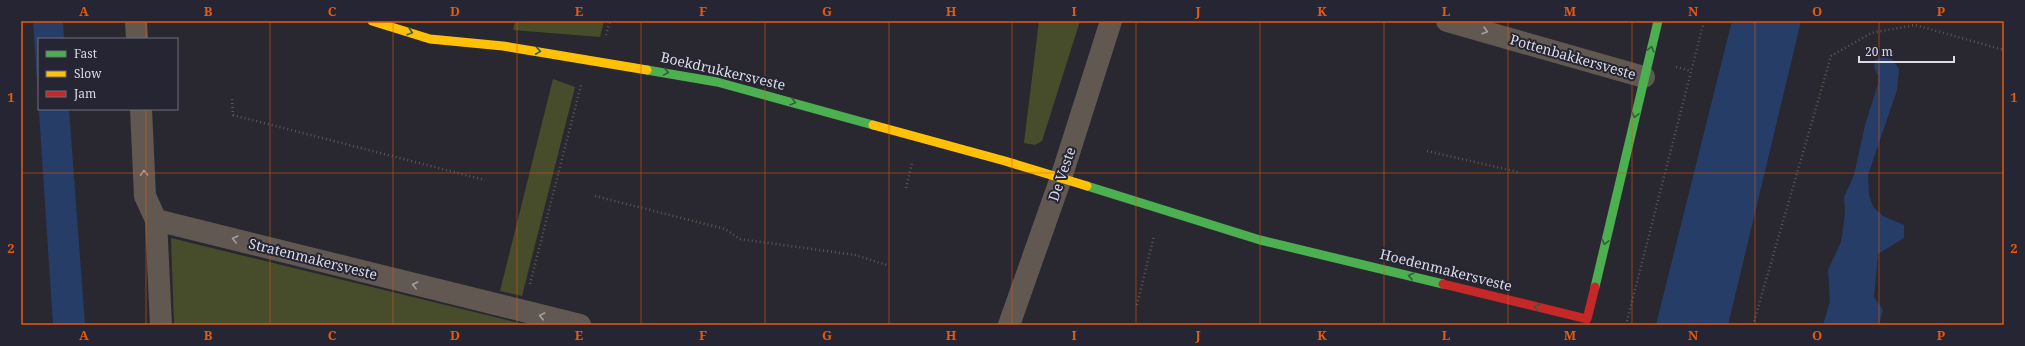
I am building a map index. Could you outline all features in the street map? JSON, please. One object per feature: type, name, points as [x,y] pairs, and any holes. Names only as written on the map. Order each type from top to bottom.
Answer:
[{"type":"street","points":[[136,21],[137,38]]},
{"type":"street","name":"Boekdrukkersveste","points":[[372,21],[430,39],[503,46],[588,59],[717,82],[976,153],[1061,178]]},
{"type":"street","name":"De Veste","points":[[1009,325],[1061,178],[1111,21]]},
{"type":"street","name":"Pottenbakkersveste","points":[[1447,21],[1644,77],[1658,21]]},
{"type":"street","name":"Hoedenmakersveste","points":[[1061,178],[1260,240],[1586,322],[1644,77]]},
{"type":"street","points":[[141,110],[145,196],[156,220],[161,325]]},
{"type":"street","name":"Stratenmakersveste","points":[[156,220],[580,325]]},
{"type":"path","points":[[1626,325],[1704,21]]},
{"type":"path","points":[[1753,325],[1831,56],[1871,32],[1914,25],[2004,50]]},
{"type":"path","points":[[523,312],[588,59]]},
{"type":"path","points":[[232,99],[233,116],[485,180]]},
{"type":"path","points":[[1427,151],[1518,172]]},
{"type":"path","points":[[595,196],[725,229],[740,239],[855,255],[887,265]]},
{"type":"path","points":[[1137,305],[1161,209]]},
{"type":"green space","points":[[515,21],[604,21],[600,37],[513,30]]},
{"type":"green space","points":[[1039,21],[1080,21],[1042,141],[1035,145],[1024,143]]},
{"type":"green space","points":[[553,79],[575,87],[522,296],[500,291]]},
{"type":"green space","points":[[171,238],[527,325],[174,325]]},
{"type":"water","points":[[33,21],[63,21],[64,38],[38,38],[38,97]]},
{"type":"water","points":[[1732,21],[1801,21],[1728,325],[1656,325]]},
{"type":"water","points":[[1882,57],[1892,59],[1899,69],[1897,90],[1868,175],[1869,195],[1873,207],[1883,216],[1904,225],[1904,238],[1878,254],[1874,297],[1883,310],[1879,325],[1823,325],[1830,301],[1828,270],[1841,242],[1845,214],[1844,197],[1854,175],[1865,125],[1878,84],[1878,76],[1874,67],[1875,60]]},
{"type":"water","points":[[39,110],[69,110],[85,325],[53,325]]},
{"type":"traffic: fast","points":[[1595,287],[1658,21]]},
{"type":"traffic: fast","points":[[647,70],[717,82],[873,125]]},
{"type":"traffic: fast","points":[[1087,186],[1260,240],[1443,284]]},
{"type":"traffic: slow","points":[[372,21],[430,39],[503,46],[647,70]]},
{"type":"traffic: slow","points":[[873,125],[1005,161],[1087,186]]},
{"type":"traffic: jam","points":[[1443,284],[1587,319],[1595,287]]}]
